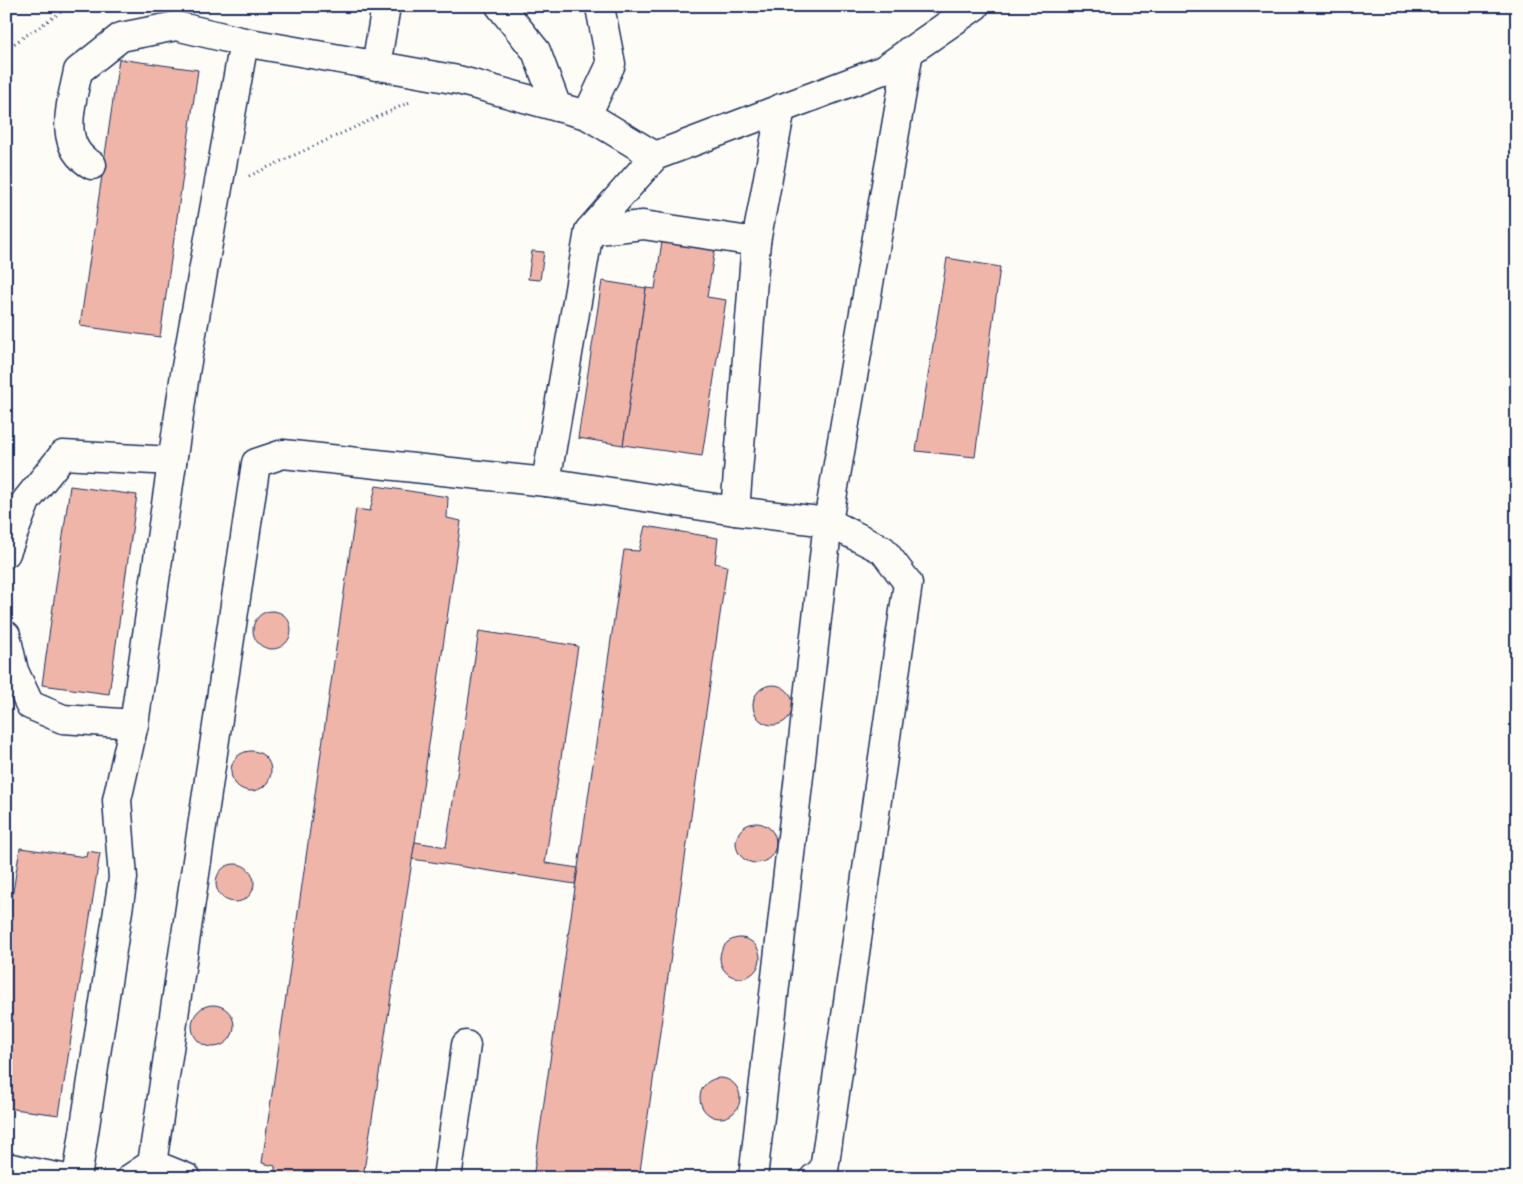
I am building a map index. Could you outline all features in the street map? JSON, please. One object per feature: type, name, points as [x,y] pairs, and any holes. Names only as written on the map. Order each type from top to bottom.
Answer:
[{"type":"lane","points":[[376,66],[386,6]]},
{"type":"lane","points":[[500,6],[536,50],[557,107]]},
{"type":"lane","points":[[546,482],[589,231],[655,156],[883,70],[975,6]]},
{"type":"lane","points":[[587,115],[611,64],[600,7]]},
{"type":"lane","points":[[92,165],[85,161],[73,147],[68,126],[78,70],[121,37],[176,26],[244,42],[458,80],[587,115],[655,156]]},
{"type":"lane","points":[[77,1178],[123,878],[117,800],[134,724],[186,367],[244,42]]},
{"type":"lane","points":[[754,1178],[828,522],[909,51]]},
{"type":"lane","points":[[735,511],[756,242],[781,108]]},
{"type":"lane","points":[[589,231],[643,225],[756,242]]},
{"type":"lane","points":[[6,553],[26,501],[63,454],[172,461]]},
{"type":"lane","points":[[187,1178],[141,1171],[256,463],[283,454],[546,482],[735,511],[828,522],[883,550],[908,583],[824,1170],[814,1178]]},
{"type":"lane","points":[[6,636],[14,671],[30,705],[63,719],[134,724]]},
{"type":"lane","points":[[447,1178],[466,1045]]},
{"type":"lane","points":[[6,1167],[62,1178]]},
{"type":"path","points":[[6,48],[70,6]]},
{"type":"path","points":[[218,191],[413,101]]},
{"type":"building","points":[[119,59],[198,70],[160,337],[80,326]]},
{"type":"building","points":[[662,241],[715,249],[707,297],[726,300],[702,456],[623,445],[646,288],[655,289]]},
{"type":"building","points":[[532,251],[544,252],[540,280],[528,279]]},
{"type":"building","points":[[947,258],[1000,267],[975,457],[916,451]]},
{"type":"building","points":[[602,281],[646,288],[623,445],[578,438]]},
{"type":"building","points":[[70,486],[137,495],[109,694],[42,685]]},
{"type":"building","points":[[376,486],[448,497],[447,518],[461,521],[415,842],[363,1177],[350,1175],[350,1178],[275,1178],[275,1166],[262,1163],[356,509],[370,511]]},
{"type":"building","points":[[645,526],[718,538],[715,563],[727,566],[639,1178],[533,1178],[624,550],[639,551]]},
{"type":"building","points":[[272,611],[286,616],[291,630],[286,644],[272,649],[258,644],[253,630],[258,616]]},
{"type":"building","points":[[479,631],[578,646],[545,863],[578,868],[575,884],[412,859],[415,842],[446,847]]},
{"type":"building","points":[[773,685],[787,691],[793,705],[787,719],[773,725],[759,719],[753,705],[759,691]]},
{"type":"building","points":[[251,751],[265,757],[271,771],[265,785],[251,791],[237,785],[231,771],[237,757]]},
{"type":"building","points":[[760,823],[767,826],[773,832],[776,843],[775,851],[767,860],[760,863],[752,863],[745,860],[737,851],[736,839],[739,832],[748,824]]},
{"type":"building","points":[[20,848],[86,857],[87,851],[100,853],[59,1115],[6,1108],[6,935]]},
{"type":"building","points":[[235,864],[249,869],[254,883],[249,897],[235,902],[221,897],[216,883],[221,869]]},
{"type":"building","points":[[744,938],[751,941],[757,947],[760,958],[759,966],[751,975],[744,978],[736,978],[729,975],[721,966],[720,954],[723,947],[732,939]]},
{"type":"building","points":[[213,1005],[228,1011],[234,1026],[228,1041],[213,1047],[198,1041],[192,1026],[198,1011]]},
{"type":"building","points":[[724,1078],[731,1081],[737,1087],[740,1098],[739,1106],[731,1115],[724,1118],[716,1118],[709,1115],[701,1106],[700,1094],[703,1087],[712,1079]]}]
